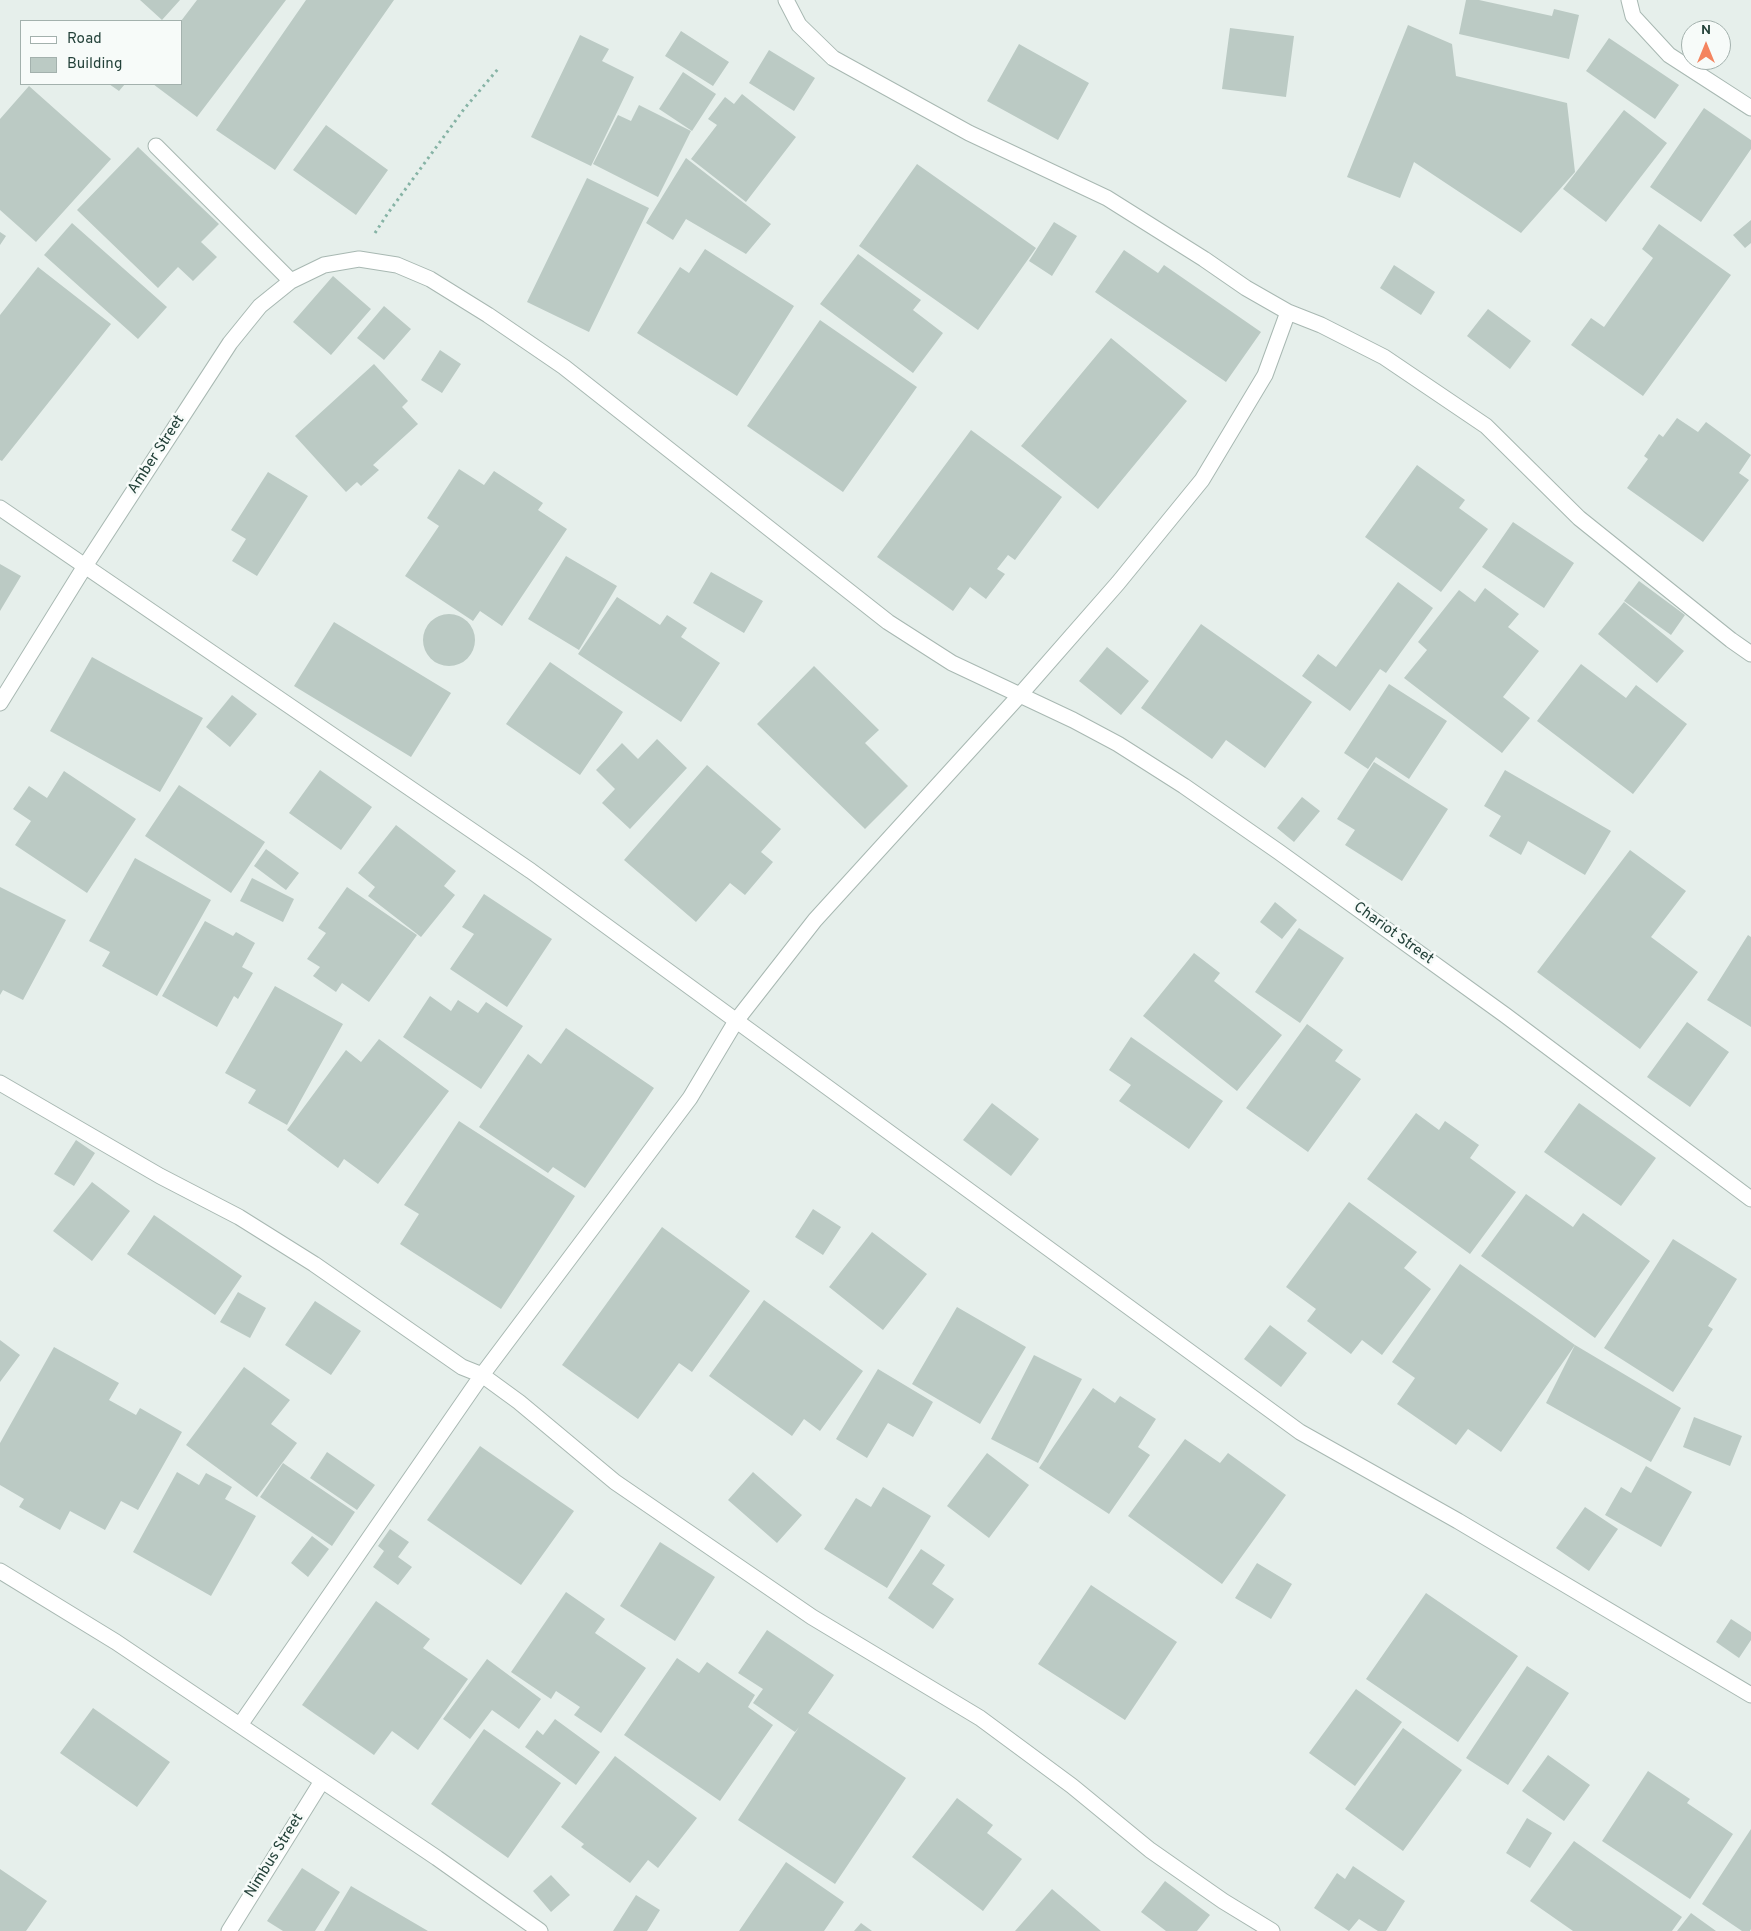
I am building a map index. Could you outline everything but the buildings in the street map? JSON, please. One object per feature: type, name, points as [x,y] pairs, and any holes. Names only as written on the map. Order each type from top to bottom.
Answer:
[{"type":"street","points":[[786,0],[799,25],[834,58],[969,133],[1107,198],[1246,288],[1288,312],[1384,357],[1486,426],[1579,518],[1751,654]]},
{"type":"street","points":[[1629,0],[1633,16],[1669,55],[1751,108]]},
{"type":"street","points":[[156,146],[291,281]]},
{"type":"street","name":"Amber Street","points":[[0,703],[85,566],[230,343],[260,306],[291,281],[324,265],[359,260]]},
{"type":"street","name":"Chariot Street","points":[[359,260],[397,265],[430,279],[488,315],[564,367],[888,622],[952,663],[1073,720],[1118,744],[1184,786],[1505,1015],[1751,1199]]},
{"type":"street","points":[[240,1725],[482,1374],[690,1098],[736,1021],[815,920],[1019,696],[1118,583],[1202,480],[1265,375],[1288,312]]},
{"type":"street","points":[[0,508],[531,871],[1300,1432],[1467,1526],[1751,1695]]},
{"type":"street","points":[[0,1083],[160,1176],[239,1217],[314,1264],[462,1367],[482,1374],[519,1402],[615,1482],[812,1617],[980,1718],[1072,1786],[1150,1850],[1223,1901],[1272,1931]]},
{"type":"street","points":[[0,1570],[116,1642],[322,1780],[540,1931]]},
{"type":"street","name":"Nimbus Street","points":[[229,1931],[322,1780]]},
{"type":"path","points":[[359,260],[388,213],[424,163],[464,109],[498,69]]}]
